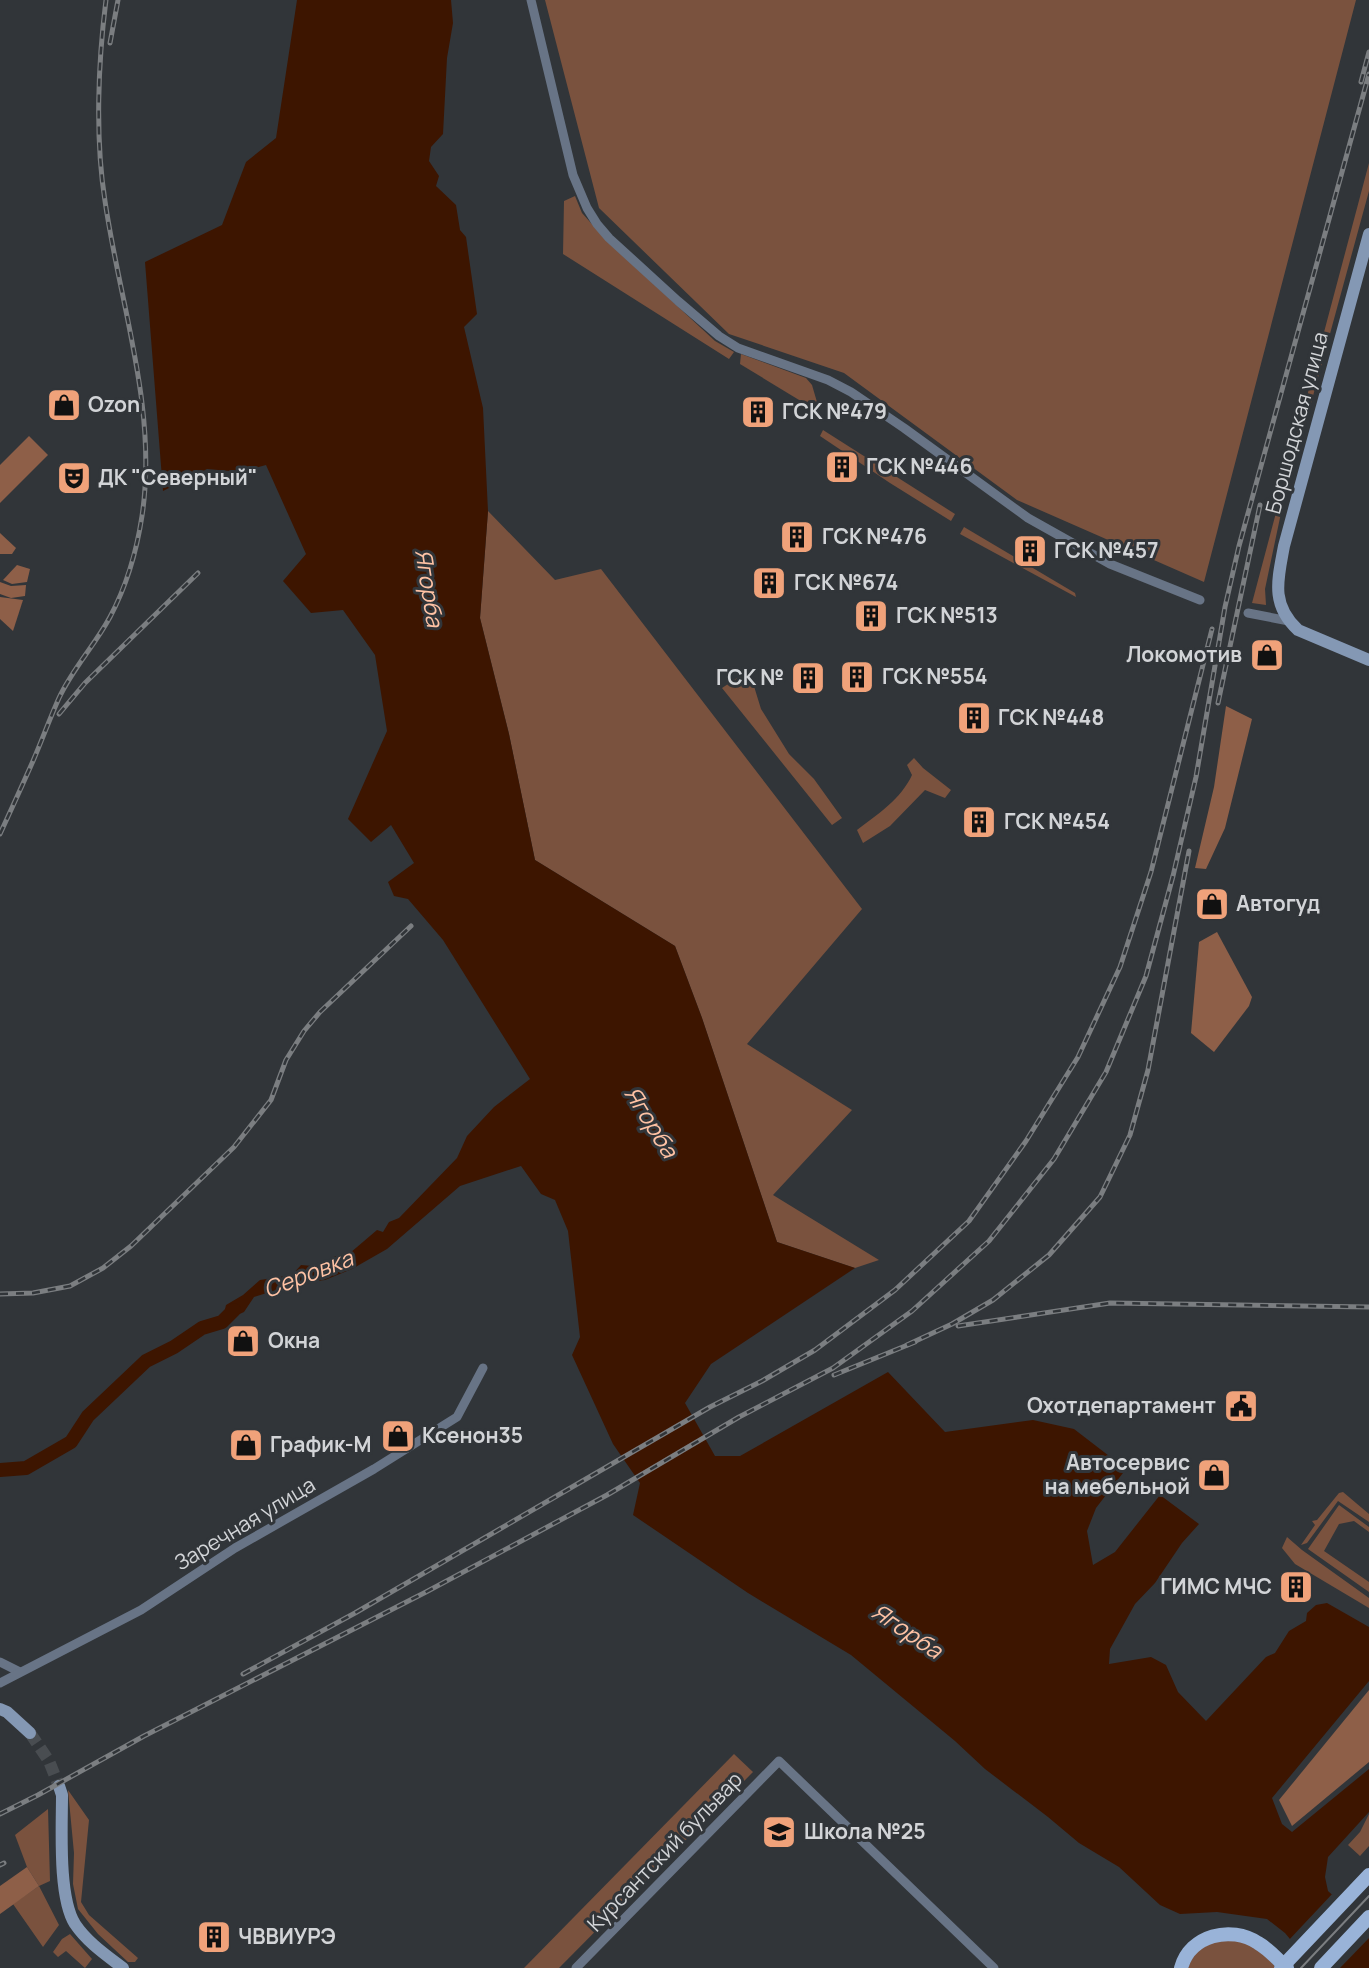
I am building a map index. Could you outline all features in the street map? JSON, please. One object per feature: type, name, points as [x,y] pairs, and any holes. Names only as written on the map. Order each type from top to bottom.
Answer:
[{"type":"main road","points":[[1281,1968],[1369,1875]]},
{"type":"main road","points":[[1321,1968],[1369,1917]]},
{"type":"main road","points":[[1181,1968],[1189,1951],[1199,1943],[1225,1934],[1242,1935],[1258,1942],[1287,1968]]},
{"type":"street","points":[[531,0],[573,175],[587,208],[609,238],[678,301],[719,337],[738,348],[828,380],[851,392],[1028,518],[1111,564],[1200,600]]},
{"type":"street","name":"Боршодская улица","points":[[1289,621],[1281,610],[1278,575],[1369,234]]},
{"type":"street","points":[[1248,612],[1289,621],[1298,629],[1369,660]]},
{"type":"street","name":"Заречная улица","points":[[0,1683],[141,1610],[234,1548],[373,1469],[457,1417],[484,1368]]},
{"type":"street","points":[[0,1662],[20,1672]]},
{"type":"street","points":[[0,1709],[30,1733]]},
{"type":"street","name":"Курсантский бульвар","points":[[576,1968],[779,1761],[994,1968]]},
{"type":"street","points":[[59,1786],[62,1795],[64,1877],[71,1915],[88,1938],[123,1968]]},
{"type":"shaded area","points":[[545,0],[1356,0],[1204,582],[1017,500],[844,373],[729,334],[599,208]]},
{"type":"shaded area","points":[[1369,163],[1369,191],[1281,513],[1265,589],[1266,605],[1252,603]]},
{"type":"shaded area","points":[[575,196],[582,213],[607,241],[715,341],[734,352],[729,359],[563,254],[564,201]]},
{"type":"shaded area","points":[[741,354],[806,378],[812,385],[819,409],[809,406],[740,364]]},
{"type":"shaded area","points":[[823,430],[955,514],[951,521],[820,436]]},
{"type":"shaded area","points":[[29,436],[48,455],[0,503],[0,465]]},
{"type":"shaded area","points":[[488,511],[555,580],[601,569],[862,909],[747,1044],[852,1110],[773,1195],[879,1260],[855,1268],[777,1242],[675,946],[535,860],[509,734],[480,618]]},
{"type":"shaded area","points":[[964,527],[1075,593],[1076,597],[960,534]]},
{"type":"shaded area","points":[[0,533],[16,548],[12,554],[0,554]]},
{"type":"shaded area","points":[[17,565],[30,569],[27,582],[12,584],[3,580]]},
{"type":"shaded area","points":[[0,582],[11,586],[26,585],[25,596],[11,598],[0,594]]},
{"type":"shaded area","points":[[0,597],[23,600],[13,631],[0,619]]},
{"type":"shaded area","points":[[749,670],[761,709],[789,754],[814,779],[842,818],[832,825],[722,688]]},
{"type":"shaded area","points":[[1226,706],[1252,719],[1225,828],[1206,869],[1195,868],[1214,787]]},
{"type":"shaded area","points":[[914,758],[951,790],[945,798],[925,790],[890,826],[863,843],[857,830],[888,806],[902,791],[912,775],[907,765]]},
{"type":"shaded area","points":[[1217,932],[1252,997],[1249,1006],[1214,1052],[1191,1033],[1199,942]]},
{"type":"shaded area","points":[[1343,1492],[1369,1514],[1369,1522],[1338,1501],[1307,1543],[1301,1545],[1315,1525],[1312,1521],[1317,1520],[1339,1493]]},
{"type":"shaded area","points":[[1339,1505],[1369,1527],[1369,1532],[1354,1521],[1339,1524],[1324,1551],[1369,1582],[1369,1592],[1308,1549]]},
{"type":"shaded area","points":[[1287,1537],[1369,1598],[1369,1608],[1295,1564],[1282,1548]]},
{"type":"shaded area","points":[[1369,1690],[1369,1762],[1292,1826],[1279,1800]]},
{"type":"shaded area","points":[[734,1754],[753,1772],[559,1968],[524,1968]]},
{"type":"shaded area","points":[[68,1790],[89,1820],[81,1902],[89,1915],[138,1958],[135,1962],[128,1962],[98,1934],[78,1909],[73,1884],[74,1853]]},
{"type":"shaded area","points":[[48,1809],[50,1881],[39,1886],[27,1867],[15,1835]]},
{"type":"shaded area","points":[[1369,1814],[1369,1846],[1360,1856],[1348,1845],[1360,1832]]},
{"type":"shaded area","points":[[27,1867],[39,1886],[0,1914],[0,1886]]},
{"type":"shaded area","points":[[39,1886],[59,1925],[43,1947],[13,1904]]},
{"type":"shaded area","points":[[70,1934],[92,1959],[85,1968],[66,1951],[58,1957],[53,1952],[62,1939]]},
{"type":"shaded area","points":[[1216,1940],[1241,1940],[1265,1954],[1276,1968],[1187,1968],[1196,1952]]},
{"type":"water","name":"Ягорба","points":[[297,0],[451,0],[453,23],[447,58],[443,134],[431,147],[429,161],[439,176],[436,186],[456,205],[460,230],[466,237],[477,314],[464,327],[483,408],[488,511],[480,618],[509,734],[535,860],[675,946],[777,1242],[855,1268],[711,1364],[685,1403],[715,1456],[740,1456],[888,1372],[945,1432],[1033,1420],[1074,1429],[1126,1469],[1096,1508],[1087,1531],[1093,1565],[1115,1552],[1160,1495],[1199,1524],[1182,1543],[1155,1583],[1135,1604],[1110,1649],[1109,1664],[1151,1657],[1166,1665],[1178,1692],[1206,1721],[1266,1657],[1275,1653],[1289,1631],[1306,1621],[1307,1613],[1316,1605],[1327,1603],[1369,1627],[1369,1681],[1272,1798],[1282,1824],[1292,1832],[1369,1769],[1369,1812],[1328,1857],[1325,1877],[1328,1891],[1369,1929],[1369,1968],[1314,1968],[1285,1933],[1267,1919],[1217,1912],[1180,1914],[1160,1905],[1119,1867],[1079,1843],[985,1769],[851,1655],[748,1593],[633,1515],[640,1483],[613,1444],[572,1355],[580,1337],[568,1231],[555,1200],[541,1194],[521,1166],[460,1186],[387,1249],[352,1269],[325,1280],[295,1284],[254,1297],[244,1312],[222,1322],[226,1305],[260,1280],[292,1275],[301,1265],[324,1267],[333,1257],[350,1253],[377,1230],[383,1232],[389,1222],[399,1218],[457,1158],[467,1136],[494,1107],[530,1079],[443,940],[408,899],[394,896],[388,882],[414,863],[391,825],[371,842],[348,819],[387,731],[375,655],[343,610],[311,613],[283,581],[306,554],[266,465],[241,472],[207,469],[163,491],[145,262],[222,225],[246,162],[276,138]]},
{"type":"pier","points":[[1334,1892],[1369,1924],[1369,1938],[1340,1968],[1310,1968],[1288,1941]]},
{"type":"waterway","name":"Серовка","points":[[0,1470],[26,1468],[71,1442],[88,1416],[146,1361],[174,1347],[202,1328],[222,1322],[234,1310]]},
{"type":"tunnel","points":[[30,1733],[49,1761],[59,1786]]},
{"type":"tram line","points":[[1301,1968],[1369,1896]]},
{"type":"railway","points":[[0,834],[59,698],[116,605],[130,568],[142,516],[146,476],[141,397],[105,201],[100,152],[101,49],[106,0]]},
{"type":"railway","points":[[110,43],[118,0]]},
{"type":"railway","points":[[1361,82],[1369,52]]},
{"type":"railway","points":[[0,1814],[144,1736],[426,1592],[607,1495],[739,1417],[833,1368],[912,1311],[989,1241],[1054,1159],[1106,1072],[1146,976],[1196,777],[1225,607],[1239,546],[1369,74]]},
{"type":"railway","points":[[1218,703],[1260,505]]},
{"type":"railway","points":[[59,714],[85,683],[198,573]]},
{"type":"railway","points":[[243,1674],[355,1613],[710,1407],[815,1350],[895,1290],[969,1221],[1026,1141],[1078,1057],[1120,967],[1151,872],[1212,629]]},
{"type":"railway","points":[[907,1345],[952,1324],[993,1300],[1049,1255],[1100,1197],[1130,1135],[1148,1070],[1189,851]]},
{"type":"railway","points":[[0,1294],[33,1293],[70,1286],[103,1268],[131,1246],[234,1147],[271,1100],[286,1060],[304,1031],[320,1012],[411,926]]},
{"type":"railway","points":[[958,1326],[1110,1303],[1369,1307]]},
{"type":"railway","points":[[834,1375],[915,1342]]},
{"type":"railway","points":[[0,1865],[4,1863]]},
{"type":"place","name":"Ozon","points":[[64,405]]},
{"type":"place","name":"ГСК №479","points":[[758,412]]},
{"type":"place","name":"ГСК №446","points":[[842,467]]},
{"type":"place","name":"ДК \"Северный\"","points":[[74,478]]},
{"type":"place","name":"ГСК №476","points":[[797,537]]},
{"type":"place","name":"ГСК №457","points":[[1030,551]]},
{"type":"place","name":"ГСК №674","points":[[769,583]]},
{"type":"place","name":"ГСК №513","points":[[871,616]]},
{"type":"place","name":"Локомотив","points":[[1267,655]]},
{"type":"place","name":"ГСК №554","points":[[857,677]]},
{"type":"place","name":"ГСК №","points":[[808,678]]},
{"type":"place","name":"ГСК №448","points":[[974,718]]},
{"type":"place","name":"ГСК №454","points":[[979,822]]},
{"type":"place","name":"Автогуд","points":[[1212,904]]},
{"type":"place","name":"Окна","points":[[243,1341]]},
{"type":"place","name":"Охотдепартамент","points":[[1241,1406]]},
{"type":"place","name":"Ксенон35","points":[[398,1436]]},
{"type":"place","name":"График-М","points":[[246,1445]]},
{"type":"place","name":"Автосервис на мебельной","points":[[1214,1475]]},
{"type":"place","name":"ГИМС МЧС","points":[[1296,1587]]},
{"type":"place","name":"Школа №25","points":[[779,1832]]},
{"type":"place","name":"ЧВВИУРЭ","points":[[214,1937]]}]
